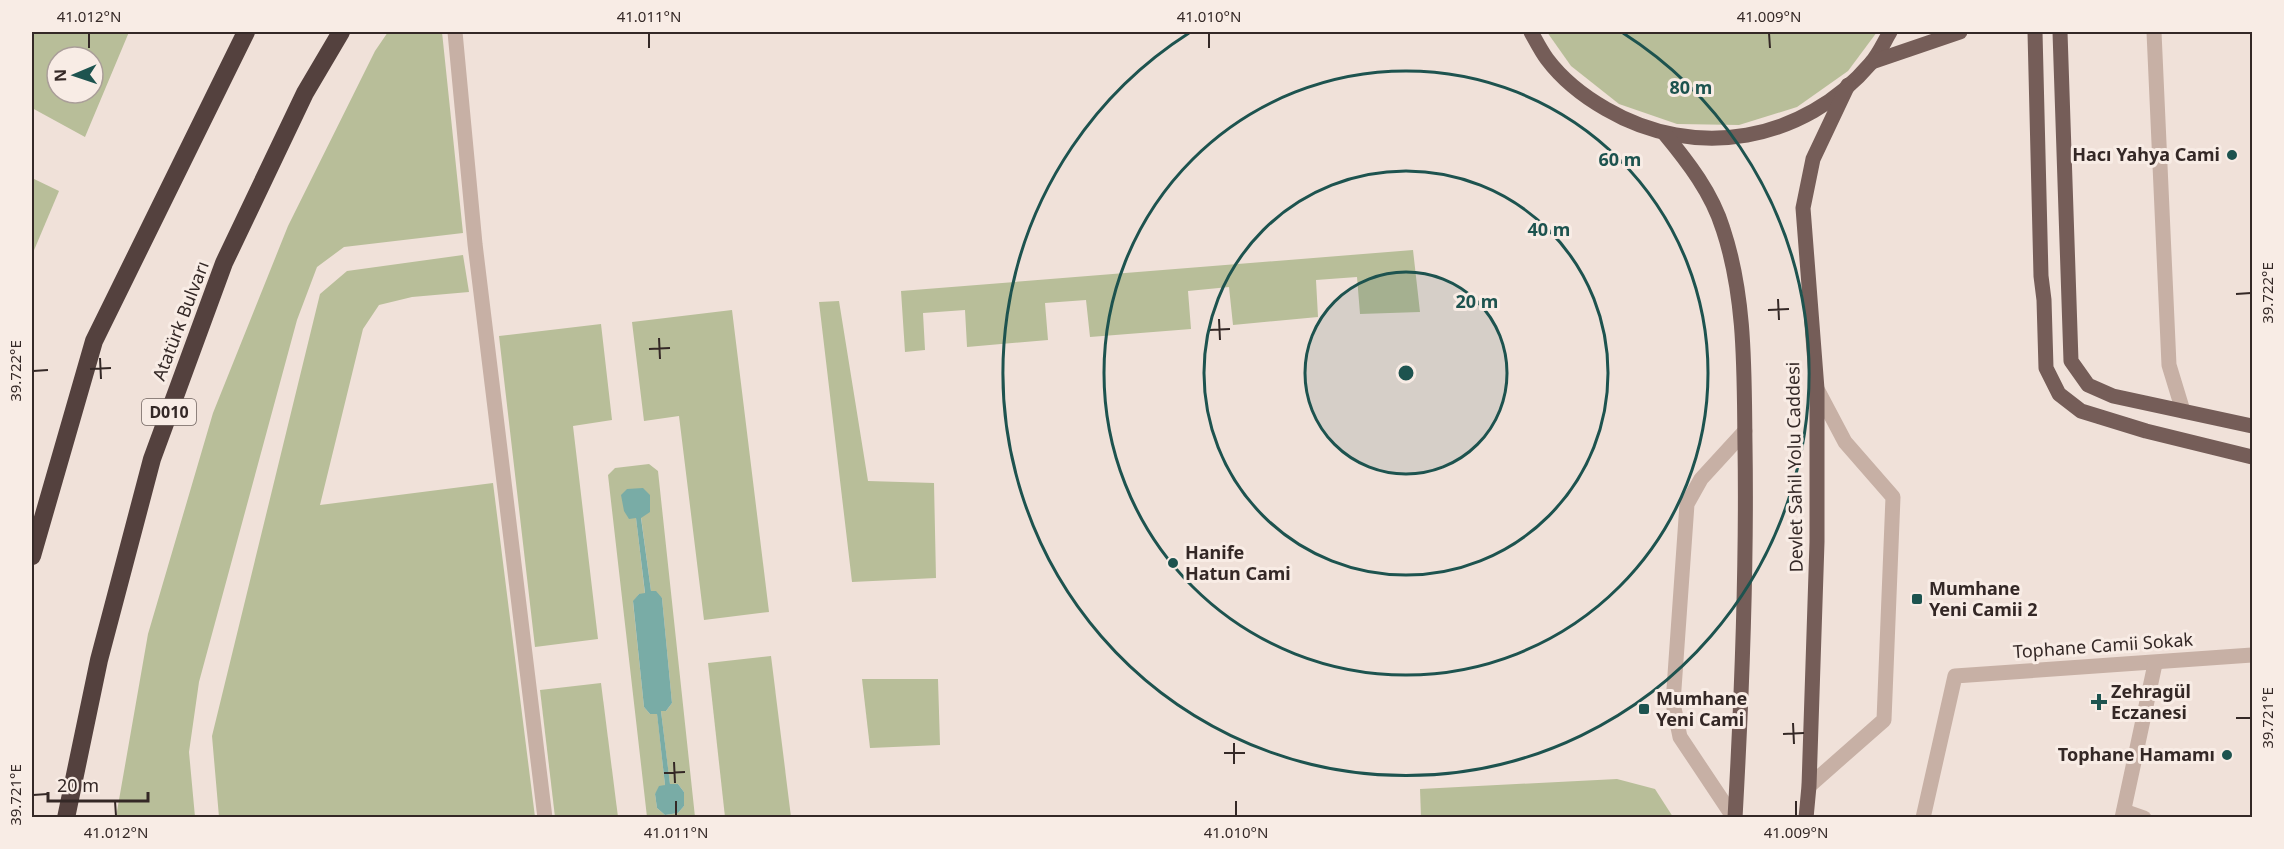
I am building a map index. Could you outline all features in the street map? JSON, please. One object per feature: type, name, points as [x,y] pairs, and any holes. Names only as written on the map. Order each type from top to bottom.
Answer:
[{"type":"highway","points":[[32,556],[94,341],[246,32]]},
{"type":"highway","name":"Atatürk Bulvarı","points":[[66,818],[99,660],[152,459],[224,263],[305,93],[341,32]]},
{"type":"main road","name":"Devlet Sahil Yolu Caddesi","points":[[1531,32],[1548,61],[1586,98],[1632,124],[1683,138],[1736,138],[1787,125],[1833,99],[1872,62],[1890,32]]},
{"type":"main road","name":"Devlet Sahil Yolu Caddesi","points":[[1872,62],[1960,32]]},
{"type":"main road","points":[[2035,32],[2041,276],[2046,368],[2060,394],[2081,411],[2253,457]]},
{"type":"main road","points":[[2060,32],[2071,361],[2088,385],[2113,396],[2253,426]]},
{"type":"main road","name":"Devlet Sahil Yolu Caddesi","points":[[1806,818],[1817,542],[1817,389],[1803,208],[1813,159],[1848,85]]},
{"type":"main road","points":[[1664,133],[1693,168],[1723,228],[1743,325],[1744,656],[1734,818]]},
{"type":"main road","name":"Devlet Sahil Yolu Caddesi","points":[[1809,786],[1811,818]]},
{"type":"street","points":[[455,32],[475,244],[545,818]]},
{"type":"street","points":[[2154,32],[2169,365],[2183,411]]},
{"type":"street","points":[[1809,786],[1884,720],[1893,497],[1845,442],[1817,389]]},
{"type":"street","points":[[1734,818],[1680,737],[1672,702],[1687,504],[1701,479],[1745,431]]},
{"type":"street","name":"Tophane Camii Sokak","points":[[1923,818],[1955,676],[2155,664],[2253,655]]},
{"type":"street","points":[[2144,818],[2123,814],[2155,664]]},
{"type":"green space","points":[[32,32],[129,32],[105,89],[105,45],[45,45],[45,105],[98,105],[85,137],[32,108]]},
{"type":"green space","points":[[388,32],[442,32],[463,233],[344,247],[317,267],[297,320],[199,682],[189,752],[195,817],[116,817],[148,634],[213,413],[288,226],[375,51]]},
{"type":"green space","points":[[1547,32],[1877,32],[1848,71],[1797,107],[1739,125],[1677,124],[1619,104],[1571,66]]},
{"type":"green space","points":[[32,178],[59,191],[32,255]]},
{"type":"green space","points":[[1413,250],[1420,312],[1360,314],[1357,277],[1316,280],[1318,317],[1233,325],[1229,287],[1188,291],[1191,329],[1090,337],[1086,300],[1045,303],[1048,340],[967,347],[965,310],[923,313],[925,350],[905,352],[901,291]]},
{"type":"green space","points":[[463,255],[469,292],[412,297],[379,305],[363,329],[320,505],[493,483],[535,817],[219,817],[212,736],[320,294],[347,271]]},
{"type":"green space","points":[[839,301],[868,481],[934,483],[936,578],[852,582],[819,302]]},
{"type":"green space","points":[[732,310],[769,612],[704,620],[679,416],[644,421],[632,322]]},
{"type":"green space","points":[[601,324],[612,420],[573,426],[598,639],[535,647],[499,336]]},
{"type":"green space","points":[[649,464],[658,471],[695,817],[647,817],[608,475],[615,468]],"holes":[[[641,517],[651,591],[662,598],[672,703],[666,711],[661,711],[670,785],[678,784],[684,792],[684,806],[678,813],[665,815],[657,808],[655,794],[665,785],[657,713],[650,714],[644,707],[633,602],[639,594],[645,594],[636,518]]]},
{"type":"green space","points":[[771,656],[791,817],[725,817],[708,663]]},
{"type":"green space","points":[[862,679],[938,679],[940,745],[870,748]]},
{"type":"green space","points":[[601,683],[618,817],[555,817],[540,690]]},
{"type":"green space","points":[[1617,779],[1655,789],[1673,817],[1421,817],[1420,789]]},
{"type":"water","points":[[643,488],[650,495],[650,512],[641,518],[651,591],[656,591],[662,598],[672,703],[666,711],[661,711],[670,784],[678,784],[684,792],[684,806],[678,813],[665,815],[657,808],[655,794],[659,786],[665,785],[657,714],[650,714],[644,707],[633,601],[639,594],[645,593],[636,518],[629,519],[624,511],[621,495],[627,489]]},
{"type":"place","name":"Hacı Yahya Cami","points":[[2232,155]]},
{"type":"place","name":"Hanife Hatun Cami","points":[[1173,563]]},
{"type":"place","name":"Mumhane Yeni Camii 2","points":[[1917,599]]},
{"type":"place","name":"Zehragül Eczanesi","points":[[2099,702]]},
{"type":"place","name":"Mumhane Yeni Cami","points":[[1644,709]]},
{"type":"place","name":"Tophane Hamamı","points":[[2227,755]]}]
